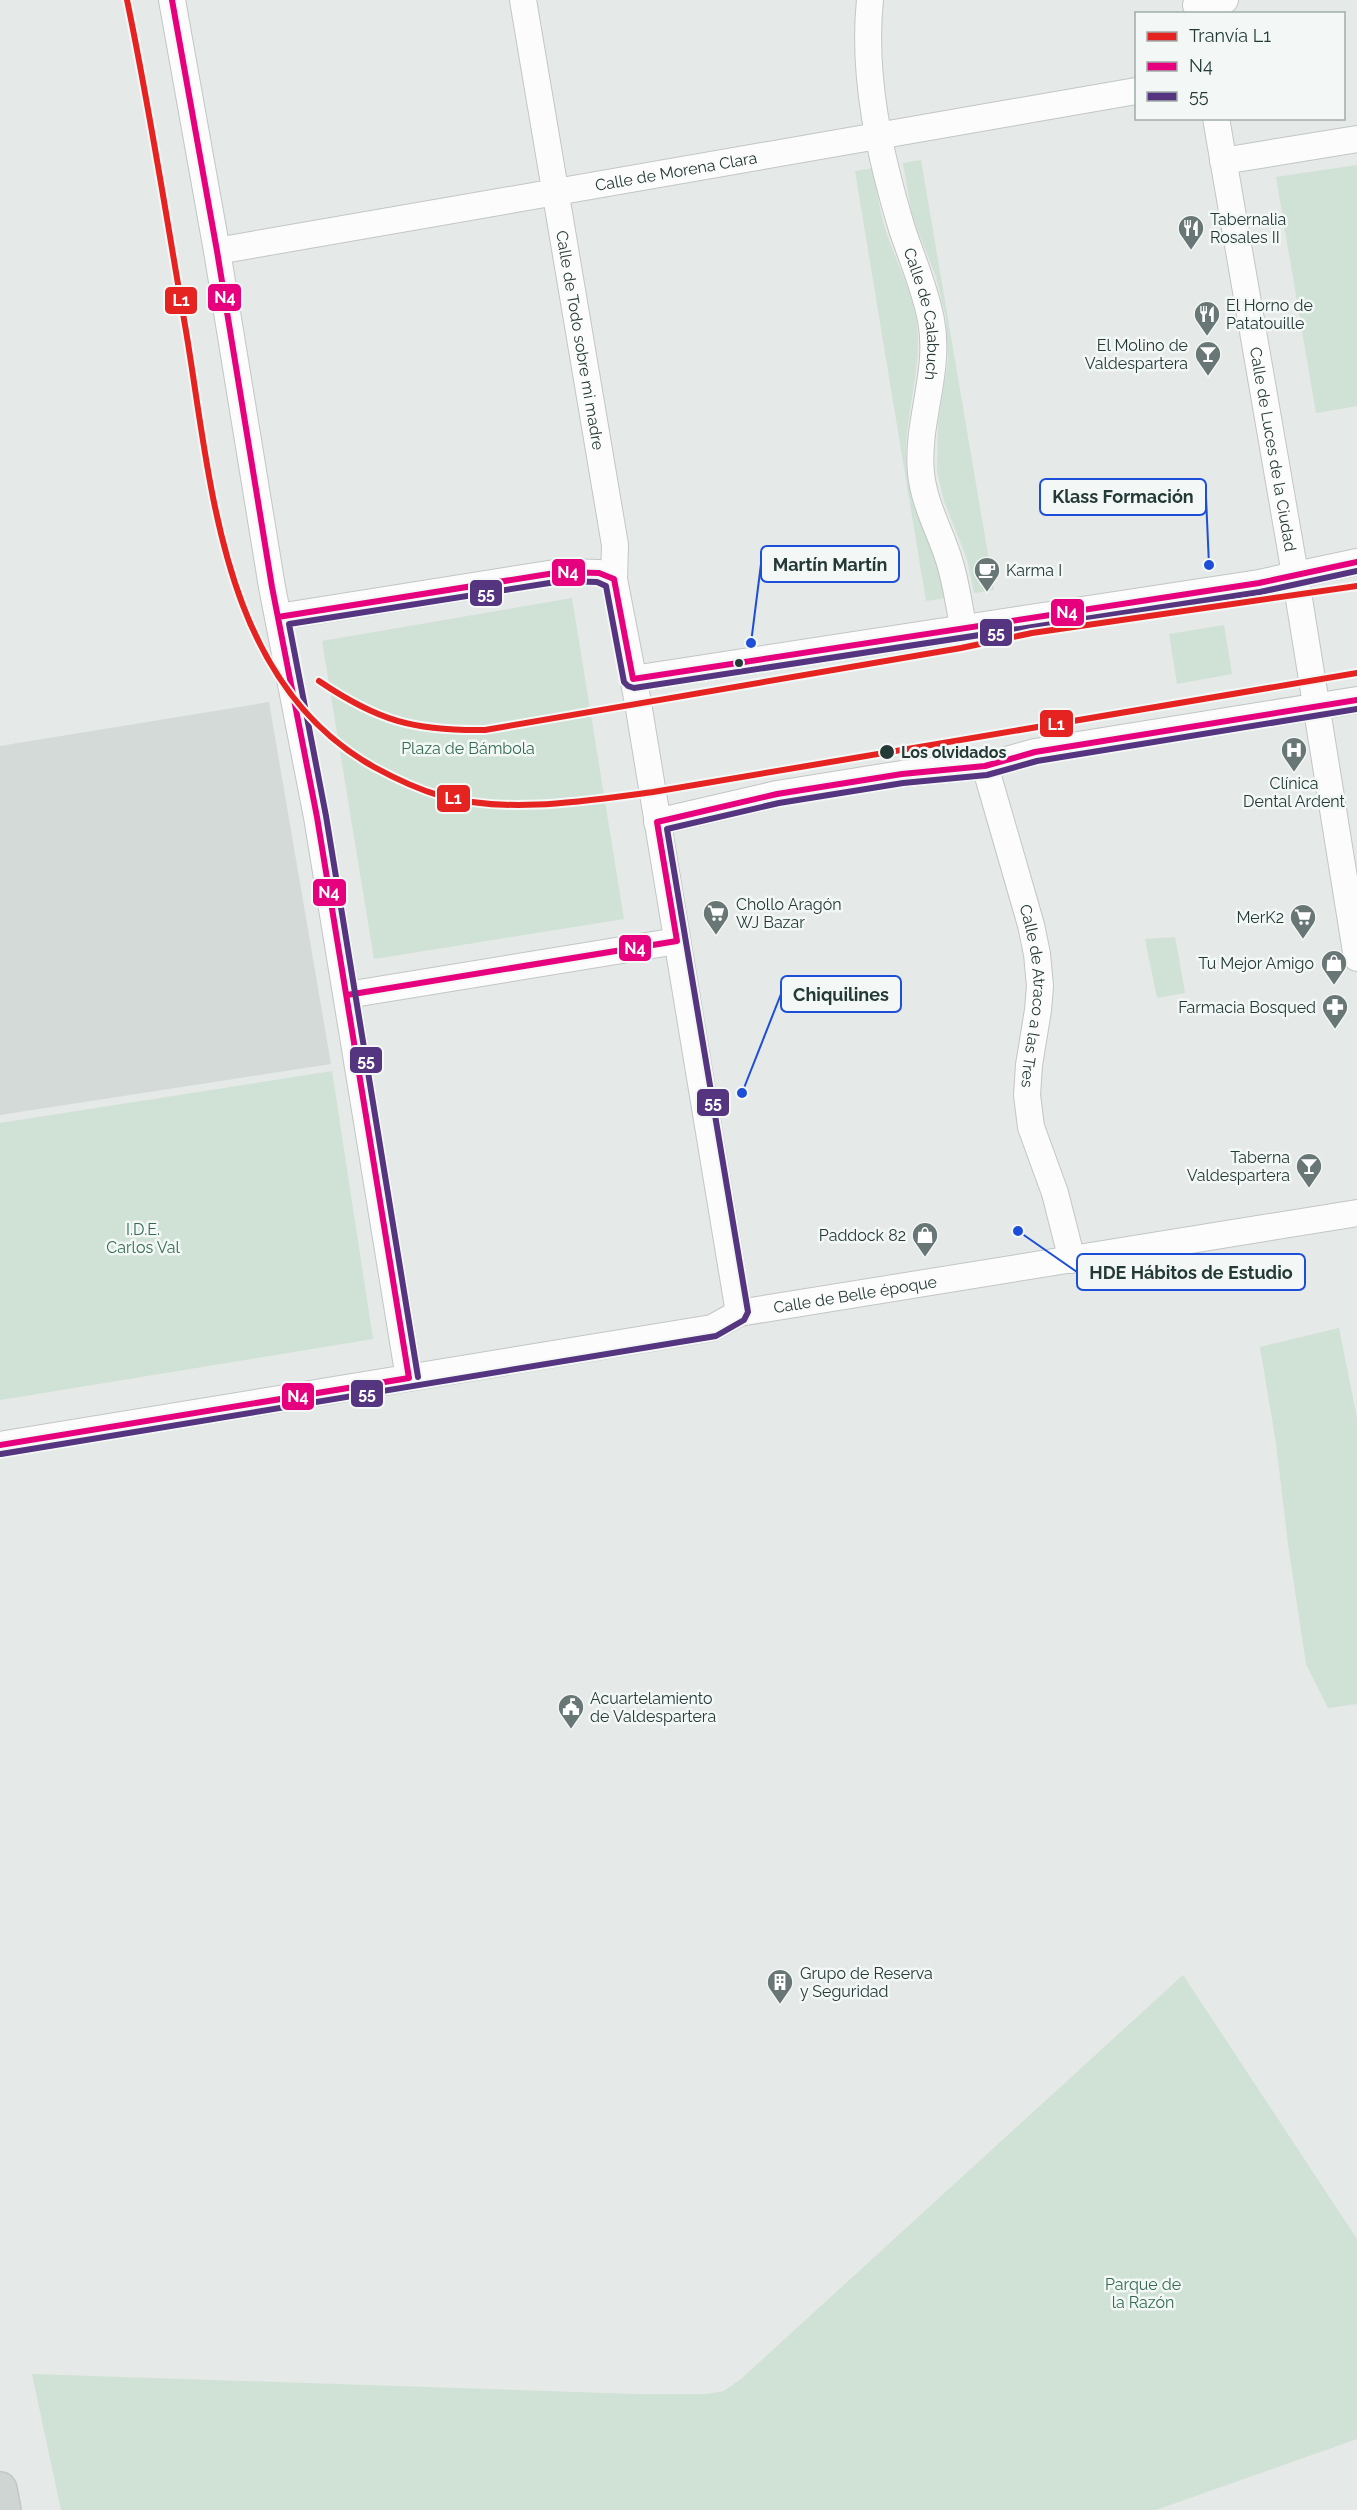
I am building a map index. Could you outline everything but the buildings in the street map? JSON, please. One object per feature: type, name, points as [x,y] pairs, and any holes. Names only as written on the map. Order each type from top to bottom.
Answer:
[{"type":"main road","points":[[0,2489],[4,2510]]},
{"type":"street","name":"Calle de Todo sobre mi madre","points":[[523,0],[615,545],[614,579],[633,679]]},
{"type":"street","name":"Calle de Calabuch","points":[[870,0],[868,53],[890,188],[921,279],[932,321],[934,351],[921,452],[921,474],[925,494],[949,559],[963,627]]},
{"type":"street","points":[[1196,6],[1225,0]]},
{"type":"street","points":[[179,4],[217,251],[278,617],[317,817],[409,1378]]},
{"type":"street","name":"Calle de Morena Clara","points":[[217,251],[1135,91]]},
{"type":"street","name":"Calle de Luces de la Ciudad","points":[[1216,120],[1295,574],[1357,958]]},
{"type":"street","points":[[1223,161],[1357,139]]},
{"type":"street","points":[[739,1313],[633,679],[1259,582],[1357,561]]},
{"type":"street","points":[[278,617],[561,572],[599,573],[614,579]]},
{"type":"street","points":[[657,822],[777,795],[910,773],[985,766],[1035,752],[1357,700]]},
{"type":"street","name":"Calle de Atraco a las Tres","points":[[985,766],[1035,944],[1040,986],[1026,1095],[1031,1127],[1055,1193],[1072,1260]]},
{"type":"street","points":[[347,995],[677,941]]},
{"type":"street","name":"Calle de Belle époque","points":[[0,1445],[712,1328],[739,1313],[1357,1213]]},
{"type":"shaded area","points":[[269,702],[331,1064],[0,1115],[0,746]]},
{"type":"green space","points":[[921,160],[994,590],[974,593],[967,559],[944,501],[937,471],[938,423],[948,361],[946,318],[936,277],[912,215],[903,163]]},
{"type":"green space","points":[[1357,165],[1357,406],[1316,413],[1276,177]]},
{"type":"green space","points":[[873,168],[884,223],[916,317],[918,354],[906,444],[907,476],[945,598],[926,601],[855,171]]},
{"type":"green space","name":"Plaza de Bámbola","points":[[572,598],[624,919],[374,959],[322,641]]},
{"type":"green space","points":[[1224,625],[1232,674],[1177,684],[1169,634]]},
{"type":"green space","points":[[1175,937],[1185,993],[1157,998],[1145,939]]},
{"type":"green space","name":"I.D.E. Carlos Val","points":[[332,1071],[373,1339],[0,1400],[0,1123]]},
{"type":"green space","points":[[1339,1328],[1357,1418],[1357,1704],[1328,1708],[1306,1664],[1276,1443],[1260,1347]]},
{"type":"green space","name":"Parque de la Razón","points":[[1183,1975],[1357,2239],[1357,2439],[1156,2510],[61,2510],[32,2374],[635,2394],[707,2394],[724,2391],[741,2379]]},
{"type":"tram line","name":"L1","points":[[127,0],[158,166],[205,452],[232,575],[254,632],[284,684],[323,730],[374,767],[424,790],[467,801],[520,805],[574,802],[653,792],[1357,673]]},
{"type":"tram line","name":"L1","points":[[319,681],[360,706],[398,721],[437,728],[485,730],[961,648],[1032,633],[1357,586]]},
{"type":"transit line","name":"N4","points":[[0,1445],[409,1378],[317,817],[272,587],[217,251],[172,0]]},
{"type":"transit line","name":"N4","points":[[278,617],[561,572],[599,573],[614,579],[633,679],[1259,583],[1357,562]]},
{"type":"transit line","name":"55","points":[[418,1377],[326,816],[289,624],[562,581],[597,582],[606,586],[624,682],[634,688],[1260,592],[1357,571]]},
{"type":"transit line","name":"N4","points":[[347,995],[677,941],[657,822],[777,794],[902,774],[985,766],[1035,752],[1357,700]]},
{"type":"transit line","name":"55","points":[[1,1454],[716,1336],[744,1320],[748,1312],[667,829],[779,803],[903,783],[987,775],[1037,761],[1357,709]]},
{"type":"place","name":"Tabernalia Rosales II","points":[[1191,251]]},
{"type":"place","name":"El Horno de Patatouille","points":[[1207,337]]},
{"type":"place","name":"El Molino de Valdespartera","points":[[1208,377]]},
{"type":"place","name":"Klass Formación","points":[[1209,565]]},
{"type":"place","name":"Karma I","points":[[987,593]]},
{"type":"place","name":"Martín Martín","points":[[751,643]]},
{"type":"place","name":"Los olvidados","points":[[887,752]]},
{"type":"place","name":"Clínica Dental Ardent","points":[[1294,773]]},
{"type":"place","name":"Chollo Aragón WJ Bazar","points":[[716,936]]},
{"type":"place","name":"MerK2","points":[[1303,940]]},
{"type":"place","name":"Tu Mejor Amigo","points":[[1334,986]]},
{"type":"place","name":"Farmacia Bosqued","points":[[1335,1030]]},
{"type":"place","name":"Chiquilines","points":[[742,1093]]},
{"type":"place","name":"Taberna Valdespartera","points":[[1309,1189]]},
{"type":"place","name":"HDE Hábitos de Estudio","points":[[1018,1231]]},
{"type":"place","name":"Paddock 82","points":[[925,1258]]},
{"type":"place","name":"Acuartelamiento de Valdespartera","points":[[571,1730]]},
{"type":"place","name":"Grupo de Reserva y Seguridad","points":[[780,2005]]}]
